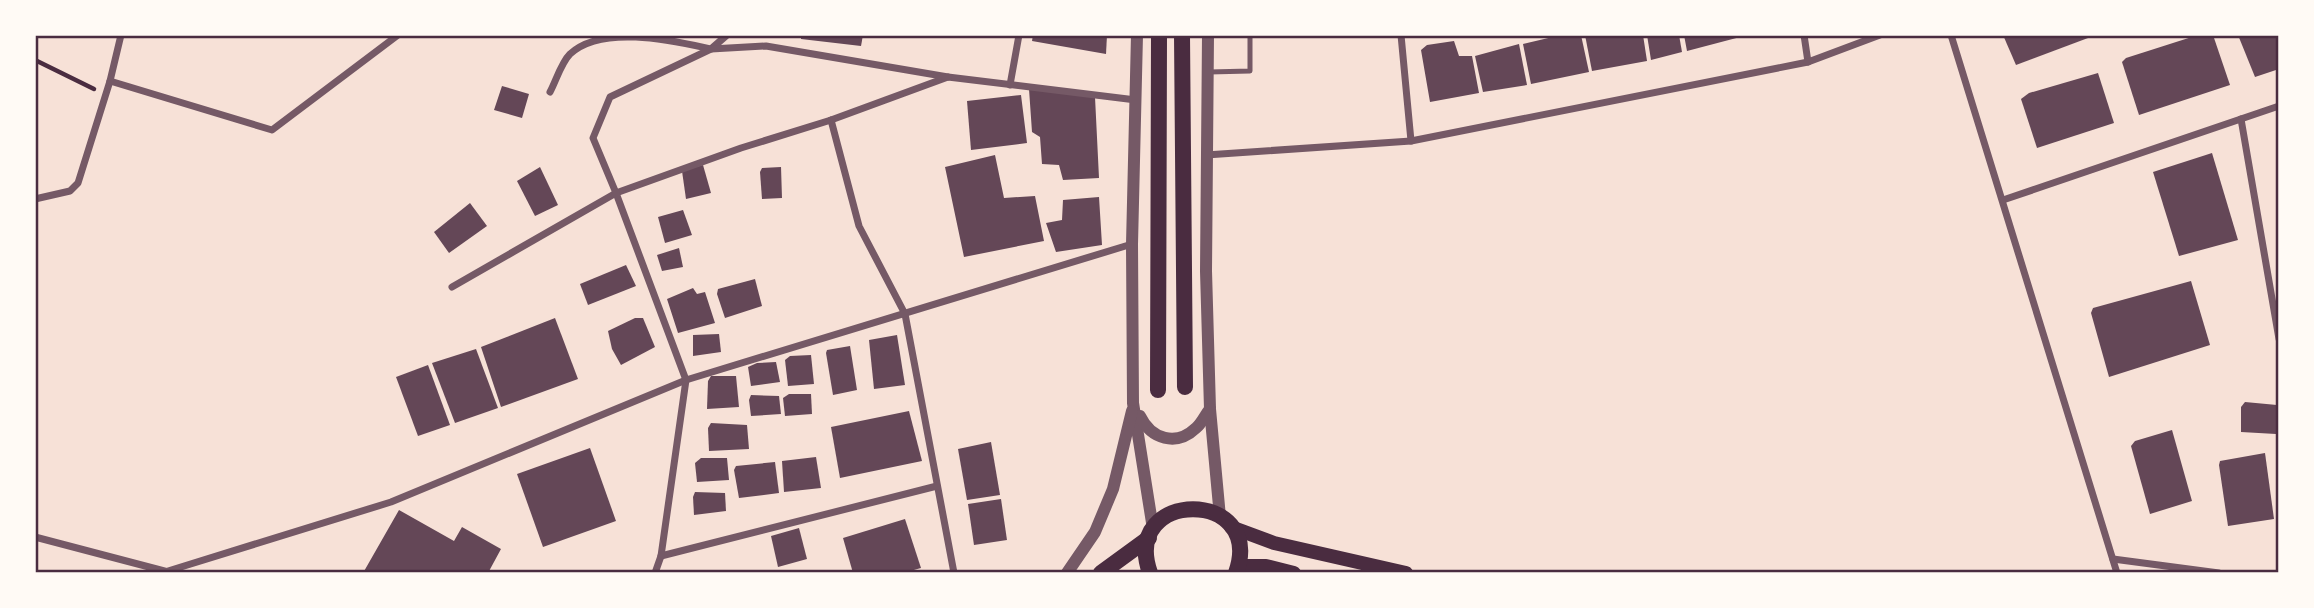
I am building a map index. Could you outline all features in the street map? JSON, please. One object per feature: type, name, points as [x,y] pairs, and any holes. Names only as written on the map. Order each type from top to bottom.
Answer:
[{"type":"main road","points":[[1158,390],[1159,35]]},
{"type":"main road","points":[[1182,35],[1185,387]]},
{"type":"main road","points":[[1101,573],[1151,534],[1170,513],[1187,508],[1205,509],[1226,522],[1274,543],[1406,573]]},
{"type":"main road","points":[[1226,522],[1239,544],[1237,571],[1266,566],[1294,573]]},
{"type":"main road","points":[[1150,573],[1146,556],[1151,534]]},
{"type":"street","points":[[35,199],[70,191],[78,183],[110,81],[121,35]]},
{"type":"street","points":[[110,81],[272,130],[398,35]]},
{"type":"street","points":[[655,573],[661,556],[686,380],[593,138],[610,97],[711,48],[727,35]]},
{"type":"street","points":[[1010,85],[1019,35]]},
{"type":"street","points":[[1137,35],[1132,244],[1133,404],[1151,534]]},
{"type":"street","points":[[1208,35],[1206,271],[1210,409],[1226,522]]},
{"type":"street","points":[[1401,35],[1411,141]]},
{"type":"street","points":[[1804,35],[1808,62]]},
{"type":"street","points":[[1206,155],[1411,141],[1808,62],[1880,35]]},
{"type":"street","points":[[1951,35],[2117,573]]},
{"type":"street","points":[[550,92],[569,55],[588,43],[620,36],[662,38],[711,48],[766,46],[948,76],[1136,100]]},
{"type":"street","points":[[452,287],[616,193],[741,148],[831,120],[948,76]]},
{"type":"street","points":[[2003,200],[2279,106]]},
{"type":"street","points":[[2241,119],[2279,339]]},
{"type":"street","points":[[831,120],[859,226],[905,314],[954,573]]},
{"type":"street","points":[[35,537],[170,572],[391,502],[686,380],[1132,244]]},
{"type":"street","points":[[1133,404],[1147,430],[1158,437],[1184,438],[1198,427],[1210,409]]},
{"type":"street","points":[[1067,573],[1096,532],[1113,489],[1133,404]]},
{"type":"street","points":[[661,556],[937,486]]},
{"type":"street","points":[[2113,559],[2219,573]]},
{"type":"lane","points":[[1209,72],[1250,71],[1250,35]]},
{"type":"path","points":[[35,60],[106,94]]},
{"type":"building","points":[[801,35],[863,35],[861,46],[801,39]]},
{"type":"building","points":[[1033,35],[1107,35],[1106,54],[1032,41]]},
{"type":"building","points":[[1561,35],[1581,35],[1589,72],[1531,84],[1523,44]]},
{"type":"building","points":[[1585,35],[1643,35],[1647,61],[1592,71]]},
{"type":"building","points":[[1647,35],[1679,35],[1682,52],[1651,60]]},
{"type":"building","points":[[1684,35],[1743,35],[1744,36],[1687,51]]},
{"type":"building","points":[[2003,35],[2096,35],[2016,65]]},
{"type":"building","points":[[2198,35],[2213,35],[2230,85],[2139,115],[2122,62],[2126,58]]},
{"type":"building","points":[[2238,35],[2279,35],[2279,69],[2255,77]]},
{"type":"building","points":[[1454,41],[1459,56],[1472,56],[1479,93],[1430,102],[1421,50],[1427,45]]},
{"type":"building","points":[[1519,44],[1527,85],[1483,92],[1475,56]]},
{"type":"building","points":[[2098,73],[2114,123],[2037,148],[2021,99],[2029,93]]},
{"type":"building","points":[[502,86],[529,94],[522,118],[494,110]]},
{"type":"building","points":[[1029,89],[1095,97],[1099,178],[1063,180],[1059,165],[1042,164],[1040,137],[1032,132]]},
{"type":"building","points":[[1021,95],[1027,143],[971,150],[967,101]]},
{"type":"building","points":[[2212,153],[2238,240],[2179,256],[2153,172]]},
{"type":"building","points":[[995,155],[1004,198],[1035,196],[1044,241],[964,257],[945,167]]},
{"type":"building","points":[[703,165],[711,193],[686,199],[682,171]]},
{"type":"building","points":[[540,167],[558,205],[535,216],[517,181]]},
{"type":"building","points":[[781,167],[782,198],[762,199],[762,168]]},
{"type":"building","points":[[1099,197],[1102,245],[1056,252],[1046,223],[1062,220],[1063,200]]},
{"type":"building","points":[[470,203],[487,226],[449,253],[434,232]]},
{"type":"building","points":[[683,210],[692,235],[665,243],[658,217]]},
{"type":"building","points":[[679,248],[683,267],[662,271],[657,255]]},
{"type":"building","points":[[626,265],[636,286],[588,305],[580,284]]},
{"type":"building","points":[[755,279],[762,306],[725,318],[717,294],[718,289]]},
{"type":"building","points":[[2191,281],[2210,345],[2109,377],[2091,313],[2093,308]]},
{"type":"building","points":[[693,288],[697,294],[705,292],[715,323],[678,333],[667,299]]},
{"type":"building","points":[[555,318],[578,379],[501,407],[481,347]]},
{"type":"building","points":[[635,318],[643,318],[655,347],[621,365],[612,349],[608,331]]},
{"type":"building","points":[[719,334],[721,352],[693,356],[693,335]]},
{"type":"building","points":[[897,335],[905,385],[874,389],[869,340]]},
{"type":"building","points":[[850,346],[857,390],[833,395],[827,350]]},
{"type":"building","points":[[476,349],[498,408],[455,423],[432,363]]},
{"type":"building","points":[[811,355],[814,384],[788,386],[785,360],[790,356]]},
{"type":"building","points":[[776,362],[780,382],[751,386],[748,367],[757,363]]},
{"type":"building","points":[[428,365],[450,425],[418,436],[396,377]]},
{"type":"building","points":[[711,376],[736,376],[739,407],[707,409],[708,381]]},
{"type":"building","points":[[789,394],[811,394],[812,414],[785,416],[783,398]]},
{"type":"building","points":[[751,395],[779,396],[781,414],[751,416]]},
{"type":"building","points":[[2245,402],[2277,405],[2276,434],[2241,432],[2241,407]]},
{"type":"building","points":[[909,411],[922,461],[840,478],[831,427]]},
{"type":"building","points":[[711,423],[747,425],[749,449],[709,451],[708,428]]},
{"type":"building","points":[[2172,430],[2192,501],[2150,514],[2131,446],[2135,441]]},
{"type":"building","points":[[991,442],[1000,495],[967,500],[958,449]]},
{"type":"building","points":[[590,448],[616,521],[543,547],[517,474]]},
{"type":"building","points":[[2265,453],[2274,519],[2228,526],[2220,461]]},
{"type":"building","points":[[816,457],[821,488],[784,492],[782,461]]},
{"type":"building","points":[[701,458],[727,458],[729,480],[697,482],[695,463]]},
{"type":"building","points":[[775,462],[779,493],[739,498],[734,470],[736,466]]},
{"type":"building","points":[[695,492],[725,493],[726,511],[694,515]]},
{"type":"building","points":[[1001,499],[1007,540],[974,545],[968,504]]},
{"type":"building","points":[[399,510],[454,541],[462,527],[501,549],[488,573],[363,573]]},
{"type":"building","points":[[905,519],[921,568],[903,573],[853,573],[843,538]]},
{"type":"building","points":[[799,528],[807,559],[778,567],[771,536]]}]
